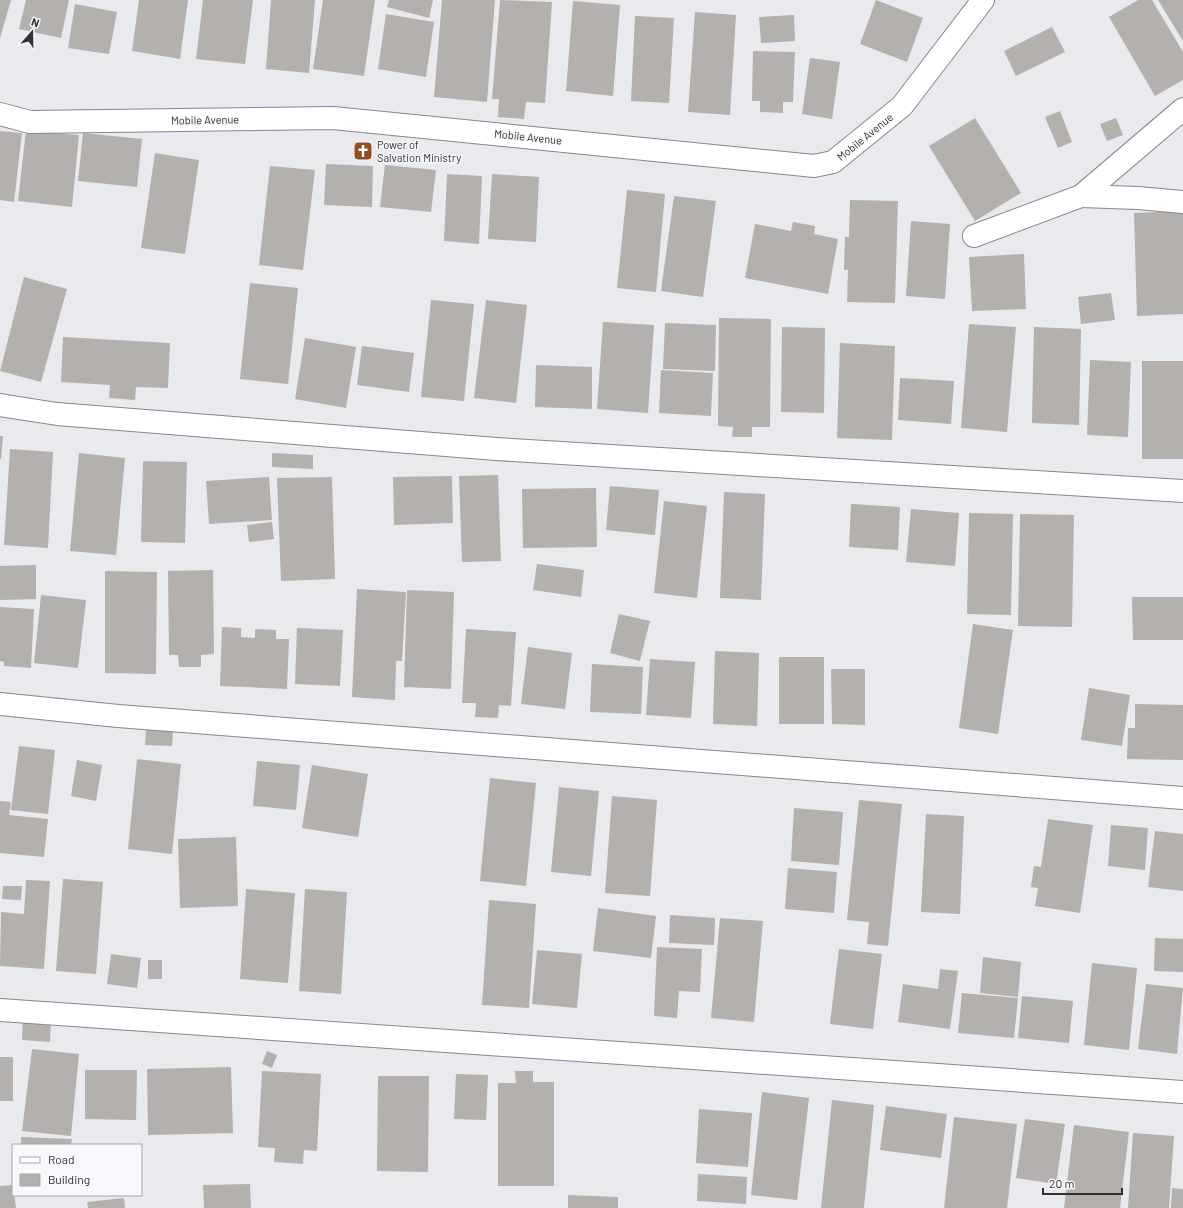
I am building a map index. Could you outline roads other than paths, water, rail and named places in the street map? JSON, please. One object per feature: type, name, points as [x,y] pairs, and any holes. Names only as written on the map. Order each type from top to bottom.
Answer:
[{"type":"street","name":"Mobile Avenue","points":[[0,114],[30,122],[333,118],[814,166],[833,162],[902,106],[984,0]]},
{"type":"street","points":[[974,236],[1081,196],[1183,109]]},
{"type":"street","points":[[1081,196],[1138,198],[1183,202]]},
{"type":"street","points":[[0,405],[58,414],[496,449],[1183,491]]},
{"type":"street","points":[[0,704],[126,717],[1183,798]]},
{"type":"street","points":[[0,1010],[1183,1092]]},
{"type":"place","name":"Power of Salvation Ministry","points":[[363,151]]}]
